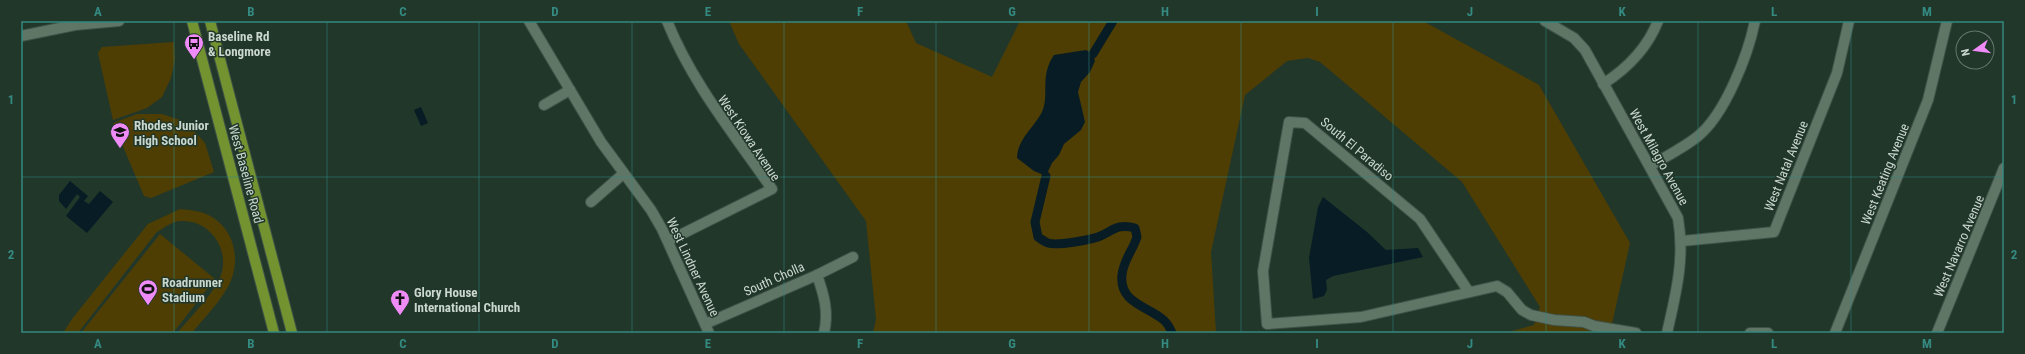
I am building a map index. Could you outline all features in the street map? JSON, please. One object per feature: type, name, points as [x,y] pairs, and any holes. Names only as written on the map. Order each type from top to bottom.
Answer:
[{"type":"main road","name":"West Baseline Road","points":[[192,21],[274,333]]},
{"type":"main road","name":"West Baseline Road","points":[[210,21],[292,333]]},
{"type":"street","points":[[21,36],[75,23],[119,21]]},
{"type":"street","name":"West Lindner Avenue","points":[[529,21],[601,142],[623,174],[651,210],[668,241],[707,328]]},
{"type":"street","name":"West Kiowa Avenue","points":[[667,21],[679,49],[702,90],[772,189],[668,241]]},
{"type":"street","points":[[1603,84],[1633,62],[1653,34],[1658,21]]},
{"type":"street","points":[[1650,166],[1698,137],[1722,107],[1739,73],[1755,21]]},
{"type":"street","name":"West Natal Avenue","points":[[1682,241],[1774,232],[1837,73],[1849,21]]},
{"type":"street","name":"West Keating Avenue","points":[[1836,333],[1928,100],[1947,21]]},
{"type":"street","name":"West Milagro Avenue","points":[[1552,23],[1574,38],[1585,50],[1678,218],[1682,241],[1681,263],[1667,333]]},
{"type":"street","points":[[544,105],[570,90]]},
{"type":"street","name":"South El Paradiso","points":[[1469,292],[1420,219],[1305,123],[1289,122],[1263,271],[1267,328],[1361,317],[1497,286],[1507,292],[1522,310],[1531,315],[1554,320],[1561,324],[1582,328],[1594,326],[1636,333]]},
{"type":"street","name":"West Navarro Avenue","points":[[1936,333],[2004,168]]},
{"type":"street","points":[[591,202],[623,174]]},
{"type":"street","name":"South Cholla","points":[[707,328],[852,257]]},
{"type":"street","points":[[817,275],[824,295],[826,309],[824,333]]},
{"type":"street","points":[[1750,333],[1768,333]]},
{"type":"shaded area","points":[[729,21],[906,21],[916,43],[992,77],[1020,21],[1423,21],[1539,85],[1630,243],[1612,324],[1598,322],[1597,333],[1504,333],[1534,325],[1540,307],[1462,182],[1320,62],[1308,58],[1287,61],[1245,95],[1211,252],[1216,333],[873,333],[876,319],[866,221],[739,44]]},
{"type":"shaded area","points":[[174,42],[175,60],[171,78],[162,97],[147,108],[113,120],[98,53],[102,47]]},
{"type":"shaded area","points":[[137,114],[162,114],[186,122],[205,143],[214,172],[151,198],[144,196],[113,123]]},
{"type":"shaded area","points":[[180,209],[204,213],[220,223],[231,238],[235,257],[233,276],[229,285],[217,304],[192,333],[177,333],[214,289],[221,275],[223,265],[222,255],[220,246],[215,237],[208,230],[200,225],[180,221],[164,227],[156,233],[78,333],[63,333],[72,319],[148,224]]},
{"type":"shaded area","name":"Roadrunner Stadium","points":[[160,234],[215,279],[173,333],[81,333]]},
{"type":"water","points":[[1086,50],[1093,54],[1095,61],[1090,72],[1081,82],[1078,92],[1085,122],[1081,130],[1064,144],[1046,176],[1034,171],[1017,158],[1018,151],[1023,139],[1042,112],[1045,99],[1047,71],[1054,55]]},
{"type":"water","points":[[421,107],[428,123],[421,126],[414,110]]},
{"type":"water","points":[[70,181],[88,196],[84,201],[89,204],[100,191],[113,202],[87,233],[66,216],[80,197],[77,194],[66,209],[59,201],[59,195]]},
{"type":"water","points":[[1323,197],[1367,232],[1386,250],[1418,248],[1423,257],[1333,276],[1326,280],[1327,290],[1324,296],[1313,299],[1309,258],[1318,207]]},
{"type":"waterway","points":[[1093,54],[1113,21]]},
{"type":"waterway","points":[[1046,176],[1035,222],[1038,237],[1052,244],[1065,243],[1098,237],[1119,227],[1124,226],[1135,228],[1137,237],[1126,260],[1122,275],[1122,284],[1129,297],[1163,319],[1172,333]]},
{"type":"place","name":"Baseline Rd & Longmore","points":[[194,60]]},
{"type":"place","name":"Rhodes Junior High School","points":[[120,149]]},
{"type":"place","name":"Roadrunner Stadium","points":[[148,306]]},
{"type":"place","name":"Glory House International Church","points":[[400,316]]}]
